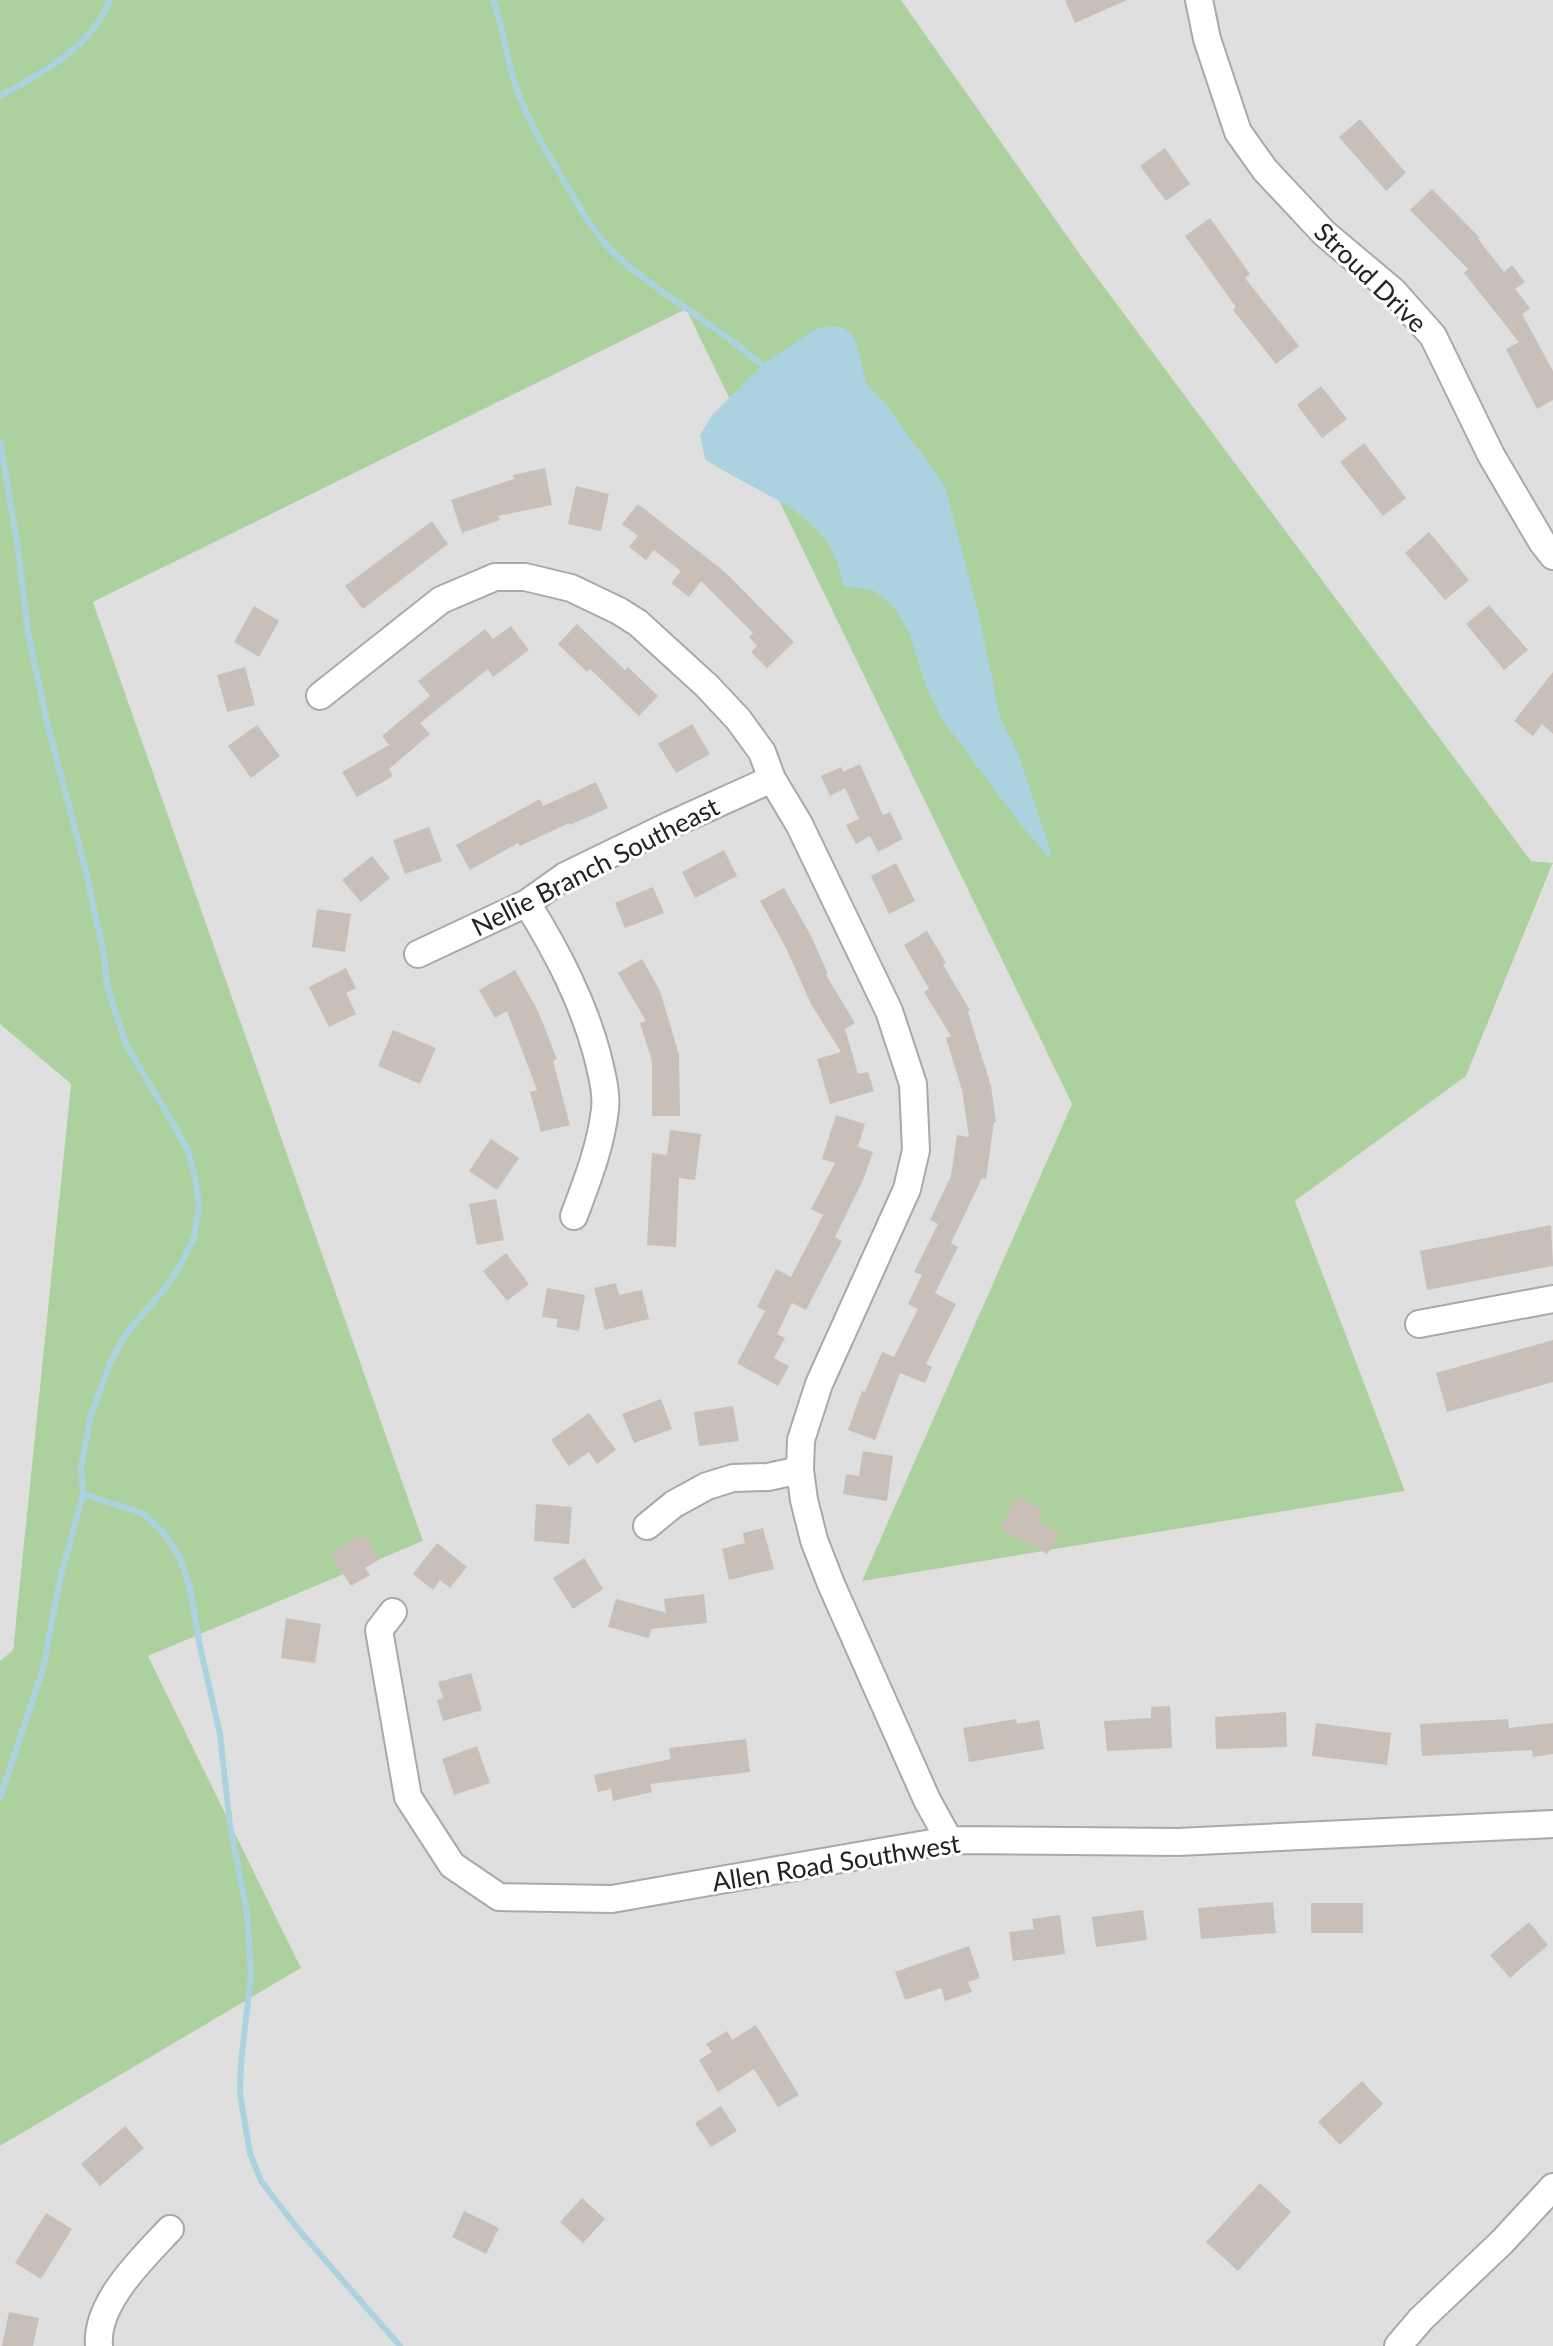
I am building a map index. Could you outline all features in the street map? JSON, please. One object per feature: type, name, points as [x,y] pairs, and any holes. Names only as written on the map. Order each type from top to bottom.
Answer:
[{"type":"street","name":"Stroud Drive","points":[[1199,0],[1207,39],[1238,132],[1265,170],[1324,233],[1393,291],[1433,336],[1491,455],[1553,556]]},
{"type":"street","points":[[320,696],[441,600],[495,577],[525,577],[571,588],[638,623],[738,719],[762,752],[772,779],[799,824],[889,1011],[913,1084],[916,1150],[907,1189],[819,1384],[801,1440],[800,1470],[814,1540],[831,1584],[927,1800],[949,1840]]},
{"type":"street","name":"Nellie Branch Southeast","points":[[418,954],[527,903],[565,876],[772,779]]},
{"type":"street","points":[[527,903],[551,941],[579,997],[603,1077],[605,1108],[598,1146],[574,1216]]},
{"type":"street","points":[[1419,1324],[1553,1299]]},
{"type":"street","points":[[647,1526],[674,1504],[707,1486],[733,1478],[768,1477],[800,1470]]},
{"type":"street","name":"Allen Road Southwest","points":[[393,1612],[379,1630],[408,1797],[452,1865],[499,1897],[612,1899],[949,1840],[1178,1842],[1553,1824]]},
{"type":"street","points":[[1398,2346],[1553,2187]]},
{"type":"street","points":[[99,2346],[98,2339],[109,2304],[127,2275],[170,2229]]},
{"type":"shaded area","points":[[901,0],[1553,0],[1553,863],[1531,861],[1084,260]]},
{"type":"shaded area","points":[[686,308],[1072,1104],[863,1580],[1405,1491],[1295,1201],[1466,1076],[1553,865],[1553,2346],[0,2346],[0,2146],[301,1968],[148,1656],[423,1541],[93,602]]},
{"type":"shaded area","points":[[0,1024],[71,1084],[13,1650],[0,1661]]},
{"type":"green space","points":[[0,0],[901,0],[1084,260],[1531,861],[1553,863],[1466,1076],[1295,1201],[1405,1491],[862,1581],[1072,1104],[686,309],[93,602],[423,1541],[148,1656],[301,1968],[0,2146],[0,1661],[13,1650],[71,1084],[0,1024]]},
{"type":"water","points":[[837,326],[850,331],[856,341],[866,383],[885,403],[945,486],[981,624],[1000,717],[1019,756],[1050,849],[1050,859],[942,719],[927,689],[909,632],[894,607],[873,590],[843,586],[837,561],[825,540],[809,523],[790,508],[705,459],[700,435],[712,415],[762,365],[815,329]]},
{"type":"building","points":[[1065,0],[1127,0],[1075,23]]},
{"type":"building","points":[[1360,119],[1406,173],[1386,191],[1339,137]]},
{"type":"building","points":[[1165,148],[1190,184],[1166,201],[1140,166]]},
{"type":"building","points":[[1432,189],[1480,238],[1504,272],[1512,265],[1525,282],[1515,289],[1530,308],[1522,314],[1553,371],[1553,400],[1537,409],[1506,349],[1519,342],[1464,273],[1468,269],[1410,210]]},
{"type":"building","points":[[1210,218],[1250,274],[1245,278],[1299,346],[1276,364],[1233,310],[1236,307],[1185,236]]},
{"type":"building","points":[[1321,386],[1347,419],[1322,438],[1297,405]]},
{"type":"building","points":[[1364,443],[1406,498],[1383,516],[1340,462]]},
{"type":"building","points":[[545,468],[552,505],[498,516],[500,520],[462,533],[451,500],[514,479],[513,475]]},
{"type":"building","points":[[576,486],[609,494],[601,531],[568,524]]},
{"type":"building","points":[[638,504],[725,572],[794,642],[767,668],[751,652],[757,646],[749,637],[753,633],[701,581],[689,597],[671,583],[681,571],[654,550],[646,560],[629,547],[638,536],[622,524]]},
{"type":"building","points":[[432,521],[448,544],[363,609],[345,586]]},
{"type":"building","points":[[1429,532],[1469,580],[1445,600],[1405,553]]},
{"type":"building","points":[[1489,605],[1528,650],[1504,670],[1466,624]]},
{"type":"building","points":[[254,606],[279,621],[259,657],[234,642]]},
{"type":"building","points":[[577,624],[625,670],[628,667],[658,696],[639,716],[590,669],[587,672],[558,644]]},
{"type":"building","points":[[511,626],[529,650],[493,677],[488,669],[420,723],[430,734],[389,769],[393,776],[357,797],[342,772],[389,745],[382,736],[430,696],[418,681],[485,629],[493,639]]},
{"type":"building","points":[[245,667],[255,705],[227,712],[217,675]]},
{"type":"building","points":[[1553,672],[1553,734],[1542,724],[1533,736],[1514,721]]},
{"type":"building","points":[[692,724],[710,754],[676,773],[658,744]]},
{"type":"building","points":[[257,725],[280,756],[251,778],[228,746]]},
{"type":"building","points":[[860,764],[883,815],[890,812],[903,839],[878,852],[870,836],[856,844],[846,825],[859,819],[845,788],[830,796],[821,776],[841,767],[843,772]]},
{"type":"building","points":[[596,782],[608,808],[520,846],[518,843],[470,870],[456,845],[540,799],[543,806]]},
{"type":"building","points":[[429,827],[442,861],[405,874],[393,840]]},
{"type":"building","points":[[724,850],[737,876],[695,898],[682,872]]},
{"type":"building","points":[[372,856],[390,878],[361,902],[342,880]]},
{"type":"building","points":[[896,863],[915,901],[889,914],[871,876]]},
{"type":"building","points":[[653,887],[664,913],[625,928],[615,903]]},
{"type":"building","points":[[784,888],[811,936],[826,975],[855,1023],[845,1029],[858,1074],[868,1072],[874,1091],[830,1104],[817,1059],[841,1052],[811,1004],[786,948],[760,901]]},
{"type":"building","points":[[317,909],[351,914],[345,952],[312,947]]},
{"type":"building","points":[[927,931],[970,1010],[968,1012],[991,1086],[996,1122],[986,1179],[982,1178],[951,1243],[958,1247],[935,1293],[956,1304],[926,1364],[932,1367],[925,1383],[900,1373],[875,1440],[848,1430],[862,1391],[865,1392],[882,1352],[894,1357],[918,1309],[908,1304],[922,1275],[914,1272],[938,1224],[930,1220],[951,1176],[957,1135],[969,1137],[962,1090],[946,1038],[951,1036],[924,992],[929,989],[904,945]]},
{"type":"building","points":[[642,959],[660,991],[679,1055],[680,1116],[652,1116],[652,1061],[640,1023],[646,1021],[618,973]]},
{"type":"building","points":[[346,968],[356,988],[346,993],[356,1014],[329,1027],[309,987]]},
{"type":"building","points":[[515,970],[538,1011],[557,1059],[553,1061],[570,1125],[541,1132],[530,1092],[537,1090],[507,1011],[495,1018],[479,990]]},
{"type":"building","points":[[393,1030],[436,1048],[420,1084],[378,1066]]},
{"type":"building","points":[[836,1115],[865,1124],[858,1147],[873,1152],[835,1237],[842,1241],[806,1310],[792,1303],[777,1334],[785,1338],[774,1358],[789,1366],[778,1386],[737,1363],[765,1311],[757,1307],[776,1269],[791,1277],[823,1215],[811,1209],[835,1163],[822,1159]]},
{"type":"building","points":[[670,1130],[701,1134],[695,1180],[679,1178],[676,1247],[647,1245],[652,1153],[667,1155]]},
{"type":"building","points":[[491,1139],[519,1158],[497,1190],[469,1171]]},
{"type":"building","points":[[496,1199],[504,1240],[477,1245],[469,1204]]},
{"type":"building","points":[[1551,1225],[1553,1266],[1427,1290],[1420,1251]]},
{"type":"building","points":[[506,1253],[529,1284],[507,1301],[483,1271]]},
{"type":"building","points":[[616,1283],[619,1295],[642,1290],[649,1319],[605,1330],[594,1288]]},
{"type":"building","points":[[547,1288],[585,1295],[579,1331],[556,1327],[558,1319],[542,1317]]},
{"type":"building","points":[[1553,1340],[1553,1382],[1447,1412],[1436,1373]]},
{"type":"building","points":[[661,1399],[672,1429],[634,1443],[622,1414]]},
{"type":"building","points":[[733,1406],[739,1441],[699,1446],[694,1412]]},
{"type":"building","points":[[589,1413],[616,1450],[597,1464],[589,1452],[569,1466],[551,1440]]},
{"type":"building","points":[[863,1451],[893,1456],[887,1501],[843,1494],[846,1474],[859,1476]]},
{"type":"building","points":[[1017,1496],[1043,1510],[1038,1521],[1060,1533],[1047,1554],[1000,1528]]},
{"type":"building","points":[[536,1504],[572,1507],[569,1544],[534,1541]]},
{"type":"building","points":[[763,1528],[774,1569],[729,1580],[722,1549],[745,1543],[743,1533]]},
{"type":"building","points":[[364,1533],[380,1559],[365,1568],[370,1575],[351,1586],[330,1554]]},
{"type":"building","points":[[437,1543],[467,1567],[450,1588],[440,1580],[433,1590],[413,1574]]},
{"type":"building","points":[[584,1558],[603,1589],[573,1609],[553,1578]]},
{"type":"building","points":[[704,1594],[707,1623],[651,1629],[649,1638],[608,1627],[616,1599],[666,1613],[664,1599]]},
{"type":"building","points":[[286,1618],[321,1624],[315,1663],[281,1658]]},
{"type":"building","points":[[471,1673],[482,1710],[443,1721],[437,1700],[443,1698],[438,1682]]},
{"type":"building","points":[[1170,1706],[1172,1748],[1107,1751],[1104,1721],[1151,1718],[1151,1707]]},
{"type":"building","points":[[1286,1712],[1287,1747],[1216,1749],[1215,1717]]},
{"type":"building","points":[[1016,1719],[1017,1724],[1039,1720],[1044,1749],[969,1762],[963,1728]]},
{"type":"building","points":[[1508,1719],[1509,1728],[1553,1723],[1553,1754],[1533,1757],[1532,1750],[1422,1756],[1420,1724]]},
{"type":"building","points":[[1316,1723],[1391,1733],[1387,1765],[1312,1756]]},
{"type":"building","points":[[746,1739],[750,1772],[650,1784],[652,1792],[613,1801],[611,1789],[598,1792],[594,1775],[671,1759],[669,1748]]},
{"type":"building","points":[[477,1746],[490,1783],[454,1795],[442,1759]]},
{"type":"building","points":[[1273,1902],[1276,1933],[1201,1939],[1198,1908]]},
{"type":"building","points":[[1311,1903],[1363,1903],[1363,1933],[1311,1933]]},
{"type":"building","points":[[1143,1910],[1147,1940],[1096,1947],[1092,1917]]},
{"type":"building","points":[[1060,1915],[1065,1954],[1013,1961],[1009,1932],[1034,1929],[1032,1919]]},
{"type":"building","points":[[1529,1922],[1548,1945],[1510,1978],[1490,1955]]},
{"type":"building","points":[[969,1946],[980,1978],[968,1982],[972,1992],[945,2001],[941,1988],[905,2000],[895,1972]]},
{"type":"building","points":[[756,2025],[799,2095],[778,2107],[754,2069],[718,2092],[699,2060],[712,2052],[706,2044],[727,2031],[732,2040]]},
{"type":"building","points":[[1362,2081],[1383,2104],[1340,2145],[1318,2122]]},
{"type":"building","points":[[721,2106],[737,2131],[711,2147],[695,2123]]},
{"type":"building","points":[[125,2126],[144,2148],[100,2186],[81,2164]]},
{"type":"building","points":[[1260,2183],[1291,2212],[1238,2271],[1206,2242]]},
{"type":"building","points":[[582,2198],[605,2219],[583,2243],[560,2222]]},
{"type":"building","points":[[464,2211],[499,2228],[486,2254],[452,2237]]},
{"type":"building","points":[[46,2213],[72,2229],[41,2279],[15,2263]]},
{"type":"building","points":[[9,2312],[39,2318],[33,2346],[2,2346]]},
{"type":"waterway","points":[[0,96],[48,68],[78,45],[102,17],[110,0]]},
{"type":"waterway","points":[[493,0],[511,71],[528,116],[595,231],[633,270],[762,365]]},
{"type":"waterway","points":[[0,441],[28,633],[47,722],[85,868],[104,955],[107,986],[126,1044],[187,1148],[199,1207],[194,1237],[181,1264],[126,1334],[111,1361],[90,1418],[81,1468],[83,1494],[60,1579],[43,1669],[0,1798]]},
{"type":"waterway","points":[[83,1494],[142,1513],[164,1533],[180,1558],[190,1588],[220,1734],[230,1825],[247,1913],[251,1973],[240,2094],[250,2153],[261,2181],[298,2229],[400,2346]]}]
